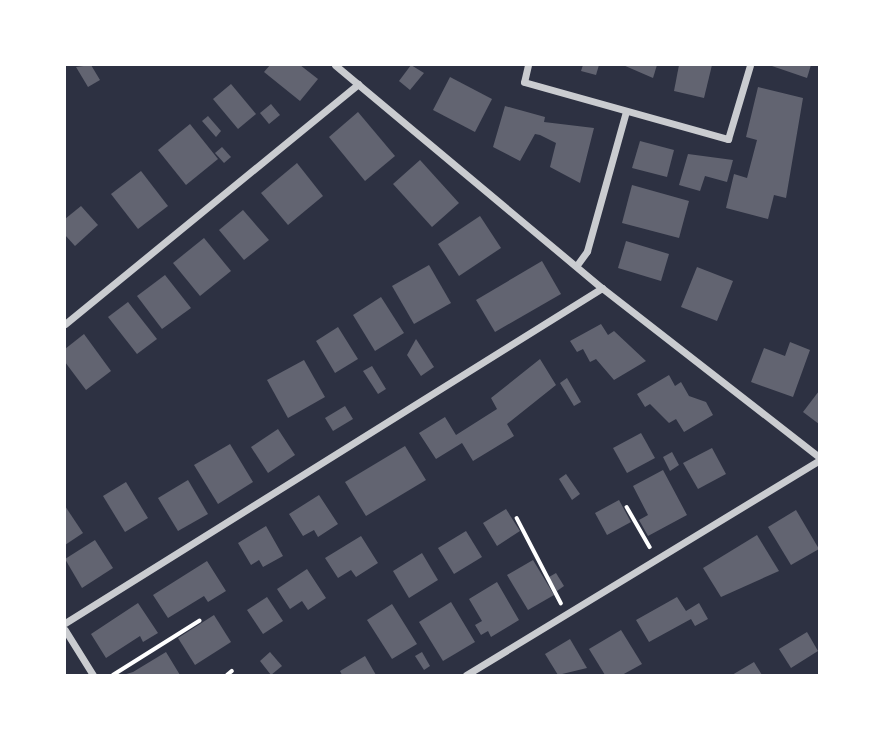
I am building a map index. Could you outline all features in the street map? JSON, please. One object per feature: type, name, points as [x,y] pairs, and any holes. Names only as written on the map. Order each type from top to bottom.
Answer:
[{"type":"street","points":[[335,65],[602,288],[819,459],[466,675]]},
{"type":"street","points":[[528,65],[524,82],[728,139],[750,65]]},
{"type":"street","points":[[65,324],[358,84]]},
{"type":"street","points":[[577,265],[587,251],[626,111]]},
{"type":"street","points":[[65,623],[602,288]]},
{"type":"street","points":[[65,630],[93,675]]},
{"type":"path","points":[[627,507],[650,547]]},
{"type":"path","points":[[517,518],[562,604]]},
{"type":"path","points":[[113,675],[199,621]]},
{"type":"path","points":[[227,675],[232,671]]},
{"type":"building","points":[[91,65],[100,80],[88,87],[76,67]]},
{"type":"building","points":[[270,65],[300,65],[318,79],[300,101],[264,72]]},
{"type":"building","points":[[411,65],[424,73],[410,90],[399,81]]},
{"type":"building","points":[[583,65],[599,65],[596,75],[581,71]]},
{"type":"building","points":[[623,65],[657,65],[653,78]]},
{"type":"building","points":[[679,65],[712,65],[704,98],[674,91]]},
{"type":"building","points":[[769,65],[811,65],[807,78]]},
{"type":"building","points":[[450,77],[492,99],[475,132],[433,110]]},
{"type":"building","points":[[231,84],[256,114],[238,129],[213,99]]},
{"type":"building","points":[[758,87],[803,98],[786,198],[774,195],[768,219],[726,208],[734,174],[747,178],[757,140],[746,137]]},
{"type":"building","points":[[271,104],[280,115],[269,124],[260,113]]},
{"type":"building","points":[[505,106],[545,117],[544,122],[594,128],[580,183],[550,167],[556,143],[540,135],[535,134],[520,161],[493,147]]},
{"type":"building","points":[[358,112],[395,156],[365,181],[329,137]]},
{"type":"building","points":[[208,116],[221,131],[216,137],[202,121]]},
{"type":"building","points":[[190,124],[218,159],[186,185],[158,150]]},
{"type":"building","points":[[640,141],[674,150],[667,177],[632,168]]},
{"type":"building","points":[[222,147],[231,157],[224,163],[215,153]]},
{"type":"building","points":[[688,154],[733,160],[727,182],[705,176],[700,191],[679,185]]},
{"type":"building","points":[[420,160],[459,203],[432,227],[393,184]]},
{"type":"building","points":[[297,163],[323,196],[288,225],[261,193]]},
{"type":"building","points":[[141,171],[168,206],[138,229],[111,194]]},
{"type":"building","points":[[632,185],[689,201],[679,238],[622,223]]},
{"type":"building","points":[[81,206],[98,225],[75,246],[65,235],[65,219]]},
{"type":"building","points":[[243,210],[269,240],[244,260],[219,230]]},
{"type":"building","points":[[480,216],[501,248],[459,276],[438,244]]},
{"type":"building","points":[[204,238],[231,271],[200,296],[173,263]]},
{"type":"building","points":[[626,241],[669,254],[661,281],[618,268]]},
{"type":"building","points":[[542,261],[561,294],[495,332],[476,300]]},
{"type":"building","points":[[429,265],[451,303],[414,324],[392,286]]},
{"type":"building","points":[[697,267],[733,281],[717,321],[681,307]]},
{"type":"building","points":[[165,275],[191,308],[162,329],[137,296]]},
{"type":"building","points":[[381,297],[404,333],[375,351],[353,315]]},
{"type":"building","points":[[128,302],[157,339],[137,354],[108,317]]},
{"type":"building","points":[[601,324],[608,335],[614,331],[646,361],[614,380],[596,359],[590,362],[583,349],[577,352],[570,341]]},
{"type":"building","points":[[338,327],[358,359],[335,373],[316,341]]},
{"type":"building","points":[[84,334],[111,371],[86,390],[65,362],[65,349]]},
{"type":"building","points":[[416,339],[434,367],[421,376],[407,355]]},
{"type":"building","points":[[790,342],[810,350],[793,397],[751,382],[764,348],[785,356]]},
{"type":"building","points":[[540,359],[556,385],[507,424],[514,436],[473,461],[462,443],[436,459],[419,433],[445,417],[456,435],[497,409],[491,398]]},
{"type":"building","points":[[304,360],[325,397],[288,418],[267,380]]},
{"type":"building","points":[[372,366],[386,389],[378,394],[363,371]]},
{"type":"building","points":[[669,375],[675,386],[681,382],[689,396],[706,402],[713,415],[684,432],[676,419],[669,423],[650,404],[645,407],[637,394]]},
{"type":"building","points":[[567,378],[581,402],[574,406],[560,383]]},
{"type":"building","points":[[819,391],[819,424],[803,412]]},
{"type":"building","points":[[345,406],[353,419],[333,431],[325,418]]},
{"type":"building","points":[[278,429],[295,455],[268,473],[251,447]]},
{"type":"building","points":[[641,433],[655,458],[627,473],[613,448]]},
{"type":"building","points":[[230,444],[253,482],[218,504],[194,465]]},
{"type":"building","points":[[405,446],[426,480],[366,516],[345,482]]},
{"type":"building","points":[[712,448],[726,474],[698,489],[683,463]]},
{"type":"building","points":[[672,452],[679,465],[670,471],[663,457]]},
{"type":"building","points":[[663,470],[687,515],[648,536],[639,520],[648,515],[633,486]]},
{"type":"building","points":[[566,474],[580,494],[572,500],[559,479]]},
{"type":"building","points":[[188,480],[208,514],[178,531],[158,498]]},
{"type":"building","points":[[126,482],[148,518],[125,532],[103,496]]},
{"type":"building","points":[[319,495],[338,524],[318,537],[314,530],[303,536],[289,514]]},
{"type":"building","points":[[619,500],[631,522],[607,535],[595,513]]},
{"type":"building","points":[[65,506],[83,533],[65,545]]},
{"type":"building","points":[[506,509],[520,531],[497,546],[483,523]]},
{"type":"building","points":[[796,510],[819,549],[791,565],[768,527]]},
{"type":"building","points":[[266,526],[283,556],[263,567],[259,560],[251,565],[238,543]]},
{"type":"building","points":[[466,531],[482,557],[454,574],[438,548]]},
{"type":"building","points":[[757,535],[779,571],[721,597],[703,568]]},
{"type":"building","points":[[361,536],[378,563],[356,577],[351,570],[338,578],[325,558]]},
{"type":"building","points":[[95,540],[113,568],[82,588],[65,559]]},
{"type":"building","points":[[422,553],[438,580],[409,598],[393,571]]},
{"type":"building","points":[[533,560],[554,595],[528,610],[507,575]]},
{"type":"building","points":[[207,561],[226,591],[208,602],[204,596],[168,618],[153,595]]},
{"type":"building","points":[[307,569],[326,598],[308,610],[302,601],[290,609],[277,589]]},
{"type":"building","points":[[556,573],[564,586],[557,591],[549,577]]},
{"type":"building","points":[[497,582],[519,620],[491,637],[488,631],[481,635],[475,625],[482,621],[469,599]]},
{"type":"building","points":[[267,597],[283,621],[263,634],[247,610]]},
{"type":"building","points":[[677,597],[686,611],[699,603],[708,619],[695,626],[691,619],[649,642],[636,620]]},
{"type":"building","points":[[451,602],[475,642],[443,661],[419,622]]},
{"type":"building","points":[[138,603],[158,633],[143,642],[140,636],[106,658],[91,634]]},
{"type":"building","points":[[392,604],[417,644],[392,659],[367,620]]},
{"type":"building","points":[[214,615],[231,642],[195,665],[178,638]]},
{"type":"building","points":[[621,630],[642,664],[622,675],[605,675],[589,649]]},
{"type":"building","points":[[807,632],[818,651],[791,668],[779,649]]},
{"type":"building","points":[[570,639],[587,668],[558,675],[545,654]]},
{"type":"building","points":[[166,652],[180,675],[123,675],[133,672]]},
{"type":"building","points":[[270,652],[282,666],[271,675],[260,661]]},
{"type":"building","points":[[422,652],[430,666],[424,670],[415,656]]},
{"type":"building","points":[[365,656],[376,675],[342,675],[340,671]]},
{"type":"building","points":[[754,662],[762,675],[732,675]]}]
